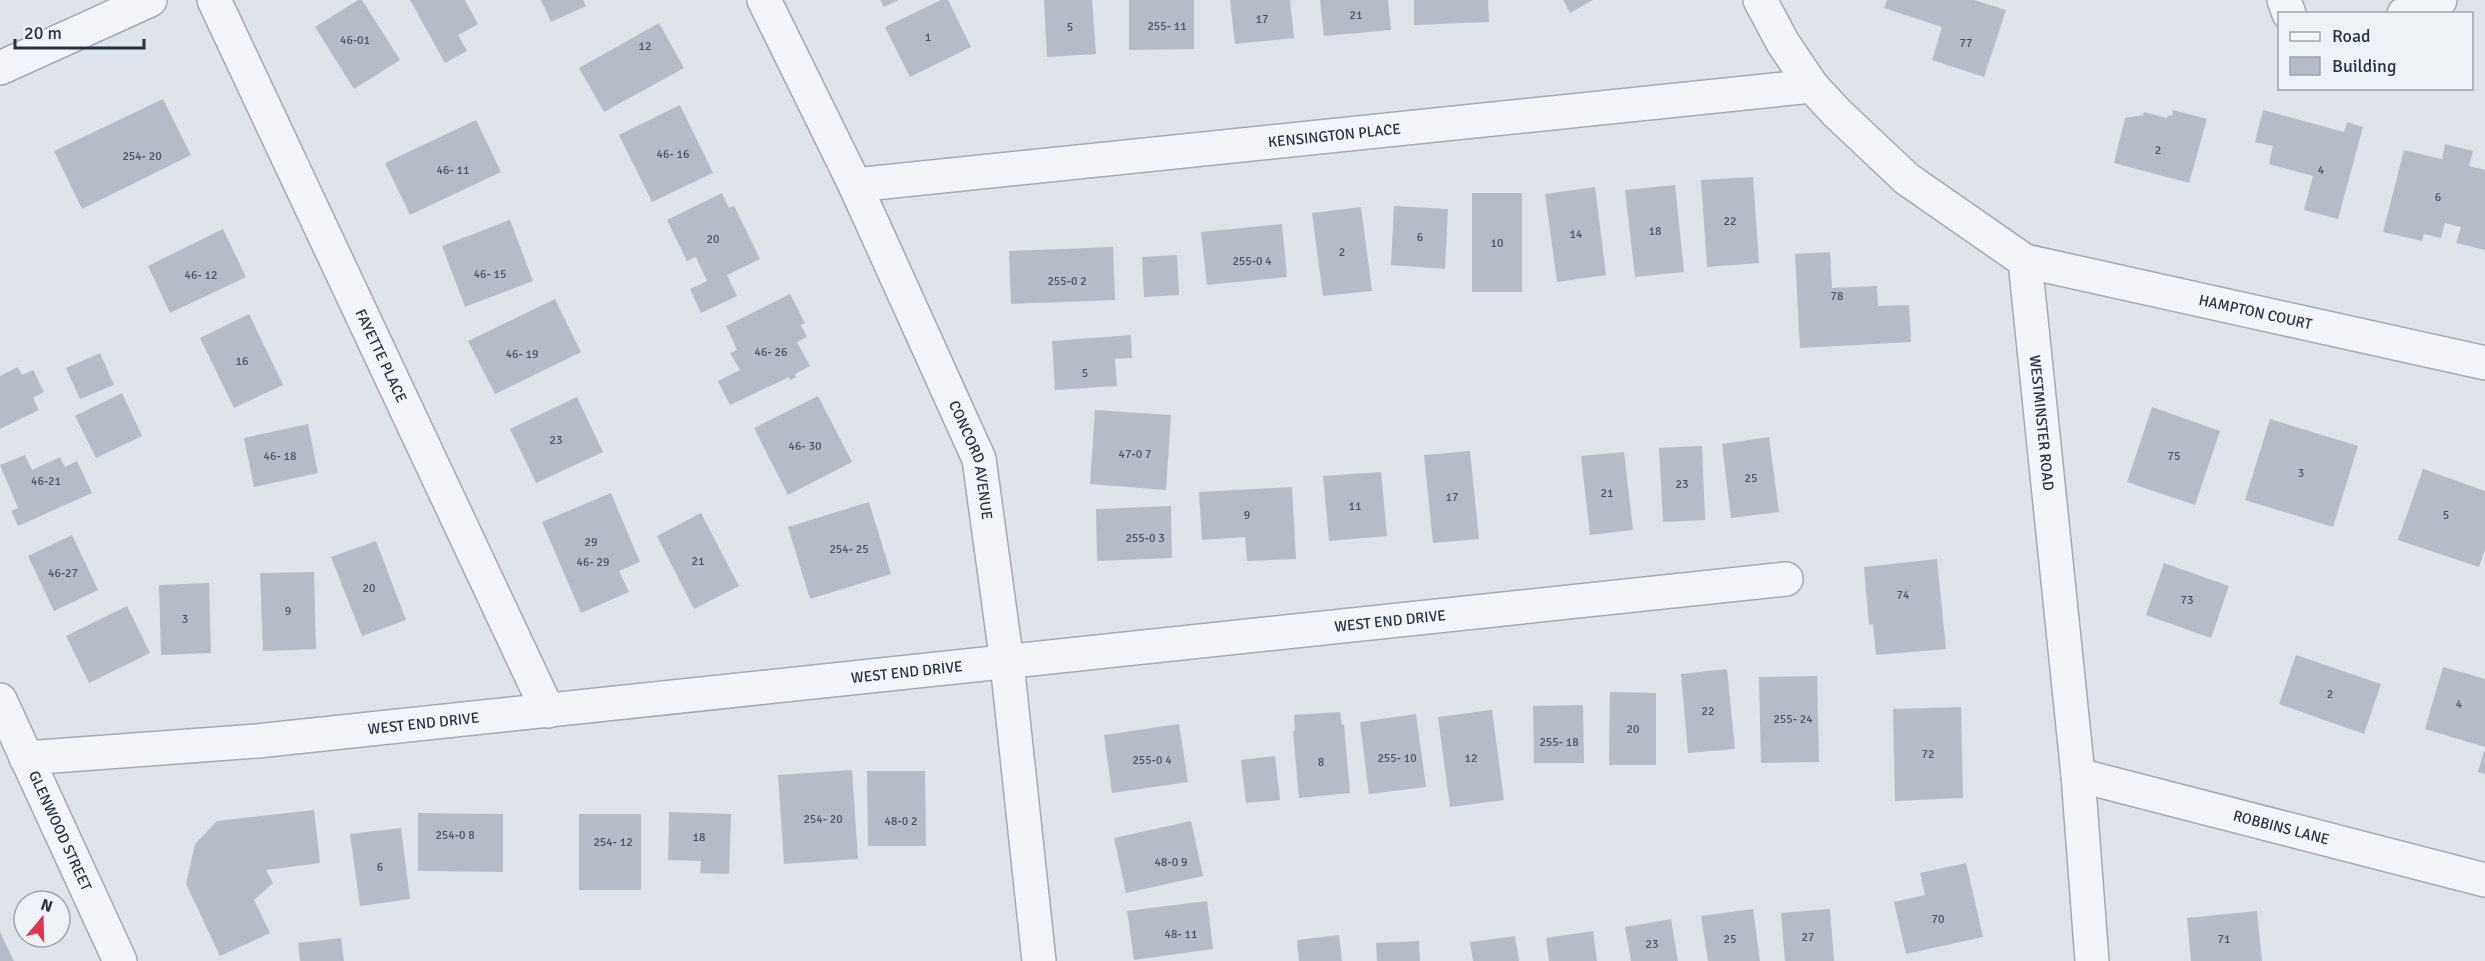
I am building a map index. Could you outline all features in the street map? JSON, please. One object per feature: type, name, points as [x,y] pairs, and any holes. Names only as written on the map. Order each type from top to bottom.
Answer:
[{"type":"street","points":[[0,68],[150,0]]},
{"type":"street","name":"FAYETTE PLACE","points":[[214,0],[548,711]]},
{"type":"street","name":"CONCORD AVENUE","points":[[764,0],[855,185],[979,459],[1008,663],[1039,961]]},
{"type":"street","points":[[1760,0],[1783,43],[1812,86],[1907,179],[2025,261]]},
{"type":"street","points":[[2409,12],[2440,0]]},
{"type":"street","name":"KENSINGTON PLACE","points":[[855,185],[1812,86]]},
{"type":"street","name":"HAMPTON COURT","points":[[2025,261],[2485,363]]},
{"type":"street","name":"WESTMINSTER ROAD","points":[[2025,261],[2078,775],[2092,961]]},
{"type":"street","name":"WEST END DRIVE","points":[[26,758],[257,741],[1786,579]]},
{"type":"street","name":"GLENWOOD STREET","points":[[0,700],[120,961]]},
{"type":"street","name":"ROBBINS LANE","points":[[2078,775],[2485,880]]},
{"type":"building","points":[[358,0],[362,0],[400,60],[354,89],[315,27]]},
{"type":"building","points":[[410,0],[465,0],[478,24],[458,35],[467,51],[445,63]]},
{"type":"building","points":[[541,0],[583,0],[586,6],[551,22]]},
{"type":"building","points":[[880,0],[899,0],[884,7]]},
{"type":"building","points":[[941,0],[948,0],[971,47],[910,77],[885,27]]},
{"type":"building","points":[[1044,0],[1092,0],[1096,54],[1047,57]]},
{"type":"building","points":[[1129,0],[1194,0],[1194,49],[1129,50]]},
{"type":"building","points":[[1230,0],[1290,0],[1294,38],[1235,44]]},
{"type":"building","points":[[1320,0],[1388,0],[1391,30],[1324,36]]},
{"type":"building","points":[[1414,0],[1488,0],[1489,22],[1414,25]]},
{"type":"building","points":[[1563,0],[1593,0],[1570,13]]},
{"type":"building","points":[[1887,0],[1974,0],[2006,10],[1984,77],[1932,60],[1942,27],[1884,8]]},
{"type":"building","points":[[659,23],[684,68],[604,112],[579,68]]},
{"type":"building","points":[[163,99],[191,155],[82,209],[54,151]]},
{"type":"building","points":[[680,105],[713,173],[652,202],[619,135]]},
{"type":"building","points":[[2173,110],[2207,119],[2189,183],[2114,163],[2125,118],[2143,115],[2144,112],[2167,118],[2169,115],[2172,116]]},
{"type":"building","points":[[2263,110],[2344,132],[2347,122],[2363,127],[2338,219],[2304,210],[2313,176],[2269,164],[2273,146],[2255,142]]},
{"type":"building","points":[[476,120],[501,172],[410,215],[385,163]]},
{"type":"building","points":[[2445,144],[2473,151],[2469,166],[2485,170],[2485,250],[2456,243],[2461,227],[2445,223],[2441,238],[2424,234],[2422,241],[2383,232],[2404,150],[2442,159]]},
{"type":"building","points":[[1753,177],[1759,263],[1707,267],[1701,180]]},
{"type":"building","points":[[1675,185],[1684,272],[1635,277],[1625,190]]},
{"type":"building","points":[[1595,187],[1606,275],[1557,282],[1545,194]]},
{"type":"building","points":[[722,193],[729,208],[734,206],[760,259],[727,275],[737,296],[701,313],[690,289],[707,281],[696,257],[687,261],[667,220]]},
{"type":"building","points":[[1472,193],[1522,193],[1522,292],[1472,292]]},
{"type":"building","points":[[1394,206],[1448,209],[1445,269],[1391,265]]},
{"type":"building","points":[[1361,207],[1372,291],[1323,296],[1312,213]]},
{"type":"building","points":[[510,220],[533,281],[465,307],[442,246]]},
{"type":"building","points":[[1282,224],[1287,277],[1207,285],[1201,232]]},
{"type":"building","points":[[223,229],[246,277],[170,313],[148,266]]},
{"type":"building","points":[[1113,247],[1115,300],[1011,304],[1009,251]]},
{"type":"building","points":[[1830,252],[1832,288],[1877,286],[1878,306],[1909,305],[1911,342],[1800,348],[1795,254]]},
{"type":"building","points":[[1177,255],[1179,295],[1144,297],[1142,257]]},
{"type":"building","points":[[790,294],[805,323],[801,325],[807,337],[797,342],[810,366],[795,374],[796,377],[790,380],[789,377],[730,405],[718,381],[740,370],[730,353],[737,350],[726,326]]},
{"type":"building","points":[[555,299],[581,352],[495,394],[468,341]]},
{"type":"building","points":[[249,314],[283,385],[234,408],[200,338]]},
{"type":"building","points":[[1131,335],[1132,358],[1115,359],[1117,386],[1055,390],[1052,341]]},
{"type":"building","points":[[100,353],[114,385],[80,399],[66,368]]},
{"type":"building","points":[[18,367],[22,375],[33,370],[44,392],[33,398],[39,410],[0,429],[0,376]]},
{"type":"building","points":[[122,393],[142,436],[96,458],[75,416]]},
{"type":"building","points":[[818,396],[852,462],[788,495],[754,428]]},
{"type":"building","points":[[577,397],[603,452],[536,483],[510,429]]},
{"type":"building","points":[[2152,407],[2220,431],[2195,505],[2127,482]]},
{"type":"building","points":[[1095,410],[1171,415],[1166,490],[1090,484]]},
{"type":"building","points":[[2270,419],[2358,446],[2333,527],[2245,500]]},
{"type":"building","points":[[308,424],[318,473],[254,487],[244,438]]},
{"type":"building","points":[[1769,437],[1779,512],[1731,518],[1722,444]]},
{"type":"building","points":[[1702,446],[1705,520],[1663,522],[1659,448]]},
{"type":"building","points":[[1470,451],[1479,539],[1433,543],[1424,455]]},
{"type":"building","points":[[1624,452],[1633,530],[1590,535],[1581,456]]},
{"type":"building","points":[[25,455],[32,470],[60,457],[65,467],[77,461],[92,493],[18,526],[11,511],[18,508],[0,465]]},
{"type":"building","points":[[2423,469],[2485,491],[2485,549],[2479,567],[2398,540]]},
{"type":"building","points":[[1381,472],[1387,536],[1329,541],[1323,476]]},
{"type":"building","points":[[1292,487],[1296,559],[1247,561],[1245,537],[1202,540],[1199,492]]},
{"type":"building","points":[[611,493],[640,562],[619,571],[629,592],[581,613],[542,522]]},
{"type":"building","points":[[869,502],[891,574],[810,599],[788,527]]},
{"type":"building","points":[[1171,506],[1172,558],[1097,561],[1096,509]]},
{"type":"building","points":[[701,513],[739,586],[694,609],[657,536]]},
{"type":"building","points":[[72,535],[98,590],[54,611],[28,556]]},
{"type":"building","points":[[376,541],[406,620],[362,636],[331,557]]},
{"type":"building","points":[[1937,559],[1946,649],[1876,655],[1873,624],[1869,625],[1864,567]]},
{"type":"building","points":[[2164,563],[2229,586],[2211,638],[2146,615]]},
{"type":"building","points":[[314,572],[316,649],[263,651],[260,573]]},
{"type":"building","points":[[209,583],[211,653],[161,655],[159,585]]},
{"type":"building","points":[[127,606],[150,653],[89,683],[66,636]]},
{"type":"building","points":[[2296,655],[2381,684],[2364,734],[2279,704]]},
{"type":"building","points":[[2443,667],[2485,679],[2485,747],[2425,729]]},
{"type":"building","points":[[1727,669],[1735,749],[1688,753],[1681,674]]},
{"type":"building","points":[[1817,676],[1819,762],[1761,763],[1759,677]]},
{"type":"building","points":[[1610,692],[1656,693],[1656,765],[1609,765]]},
{"type":"building","points":[[1583,705],[1584,763],[1534,763],[1533,706]]},
{"type":"building","points":[[1961,707],[1963,798],[1895,801],[1893,709]]},
{"type":"building","points":[[1492,710],[1504,800],[1450,807],[1438,717]]},
{"type":"building","points":[[1340,712],[1342,725],[1344,725],[1350,793],[1299,798],[1293,731],[1295,731],[1294,715]]},
{"type":"building","points":[[1416,714],[1426,787],[1369,794],[1360,722]]},
{"type":"building","points":[[1179,724],[1188,782],[1112,793],[1104,735]]},
{"type":"building","points":[[2485,752],[2485,774],[2478,772]]},
{"type":"building","points":[[1275,756],[1280,800],[1246,803],[1241,760]]},
{"type":"building","points":[[852,770],[858,859],[784,864],[778,775]]},
{"type":"building","points":[[867,771],[925,771],[926,846],[868,846]]},
{"type":"building","points":[[314,810],[320,863],[266,870],[273,883],[254,900],[270,933],[220,956],[186,884],[195,844],[217,821]]},
{"type":"building","points":[[669,812],[731,814],[729,874],[700,873],[701,861],[668,860]]},
{"type":"building","points":[[418,813],[503,814],[503,872],[418,871]]},
{"type":"building","points":[[579,814],[641,814],[641,890],[579,890]]},
{"type":"building","points":[[1191,821],[1203,876],[1126,893],[1114,838]]},
{"type":"building","points":[[401,828],[410,899],[360,906],[350,834]]},
{"type":"building","points":[[1966,863],[1983,937],[1906,954],[1894,902],[1925,895],[1920,873]]},
{"type":"building","points":[[1207,901],[1213,949],[1134,960],[1127,911]]},
{"type":"building","points":[[1753,909],[1760,961],[1708,961],[1701,916]]},
{"type":"building","points":[[1830,909],[1834,961],[1785,961],[1781,913]]},
{"type":"building","points":[[2257,911],[2262,961],[2191,961],[2187,918]]},
{"type":"building","points":[[1671,919],[1678,961],[1631,961],[1625,927]]},
{"type":"building","points":[[1593,931],[1597,961],[1549,961],[1546,938]]},
{"type":"building","points":[[0,932],[14,961],[0,961]]},
{"type":"building","points":[[1339,935],[1342,961],[1299,961],[1297,940]]},
{"type":"building","points":[[1515,936],[1519,961],[1473,961],[1470,942]]},
{"type":"building","points":[[341,938],[344,961],[300,961],[298,943]]},
{"type":"building","points":[[1419,941],[1420,961],[1377,961],[1376,943]]}]
